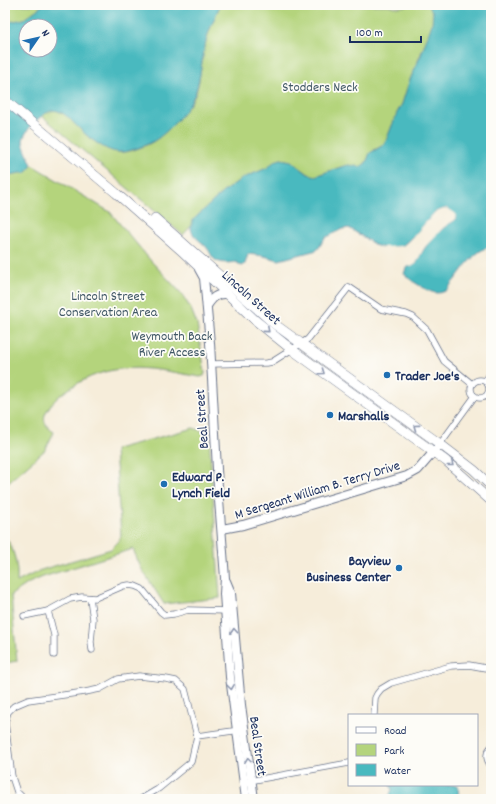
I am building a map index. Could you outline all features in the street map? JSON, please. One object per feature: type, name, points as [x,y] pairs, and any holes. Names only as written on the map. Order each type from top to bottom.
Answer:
[{"type":"main road","name":"Lincoln Street","points":[[5,93],[198,266],[270,333],[291,350],[454,466],[491,501]]},
{"type":"main road","name":"Lincoln Street","points":[[5,100],[40,125],[167,229],[261,314],[300,344],[440,444],[474,470],[491,486]]},
{"type":"street","name":"Beal Street","points":[[198,266],[204,278],[207,306],[225,578],[224,594],[229,611],[230,677],[240,730],[247,782],[246,799]]},
{"type":"street","points":[[211,364],[267,364],[272,362],[308,339],[349,286],[381,309],[406,314],[413,317],[428,330],[444,361],[472,384]]},
{"type":"street","points":[[207,306],[216,296],[220,294],[227,294]]},
{"type":"street","points":[[485,382],[491,373]]},
{"type":"street","points":[[477,380],[485,382],[488,387],[489,395],[480,398],[471,392],[472,384],[477,380]]},
{"type":"street","points":[[440,444],[475,396]]},
{"type":"street","name":"M Sergeant William B. Terry Drive","points":[[222,529],[243,525],[407,476],[418,470],[440,444]]},
{"type":"street","points":[[24,616],[48,611],[76,597],[90,598],[101,596],[123,586],[129,585],[142,589],[165,615],[188,610],[229,611]]},
{"type":"street","points":[[90,598],[93,619],[91,642],[92,650]]},
{"type":"street","points":[[48,611],[54,635],[54,655]]},
{"type":"street","points":[[374,714],[375,698],[377,694],[381,689],[391,683],[451,666],[469,665],[491,669]]},
{"type":"street","points":[[24,799],[17,792],[12,777],[6,722],[8,712],[14,706],[28,700],[100,689],[118,678],[152,676],[166,678],[176,681],[185,689],[197,736],[191,762],[158,789],[141,799]]},
{"type":"street","points":[[197,736],[240,730]]},
{"type":"street","points":[[491,747],[486,753],[486,757],[491,766]]},
{"type":"street","points":[[247,782],[348,763]]},
{"type":"street","points":[[5,778],[12,777]]},
{"type":"street","name":"Beal Street","points":[[247,782],[254,799]]},
{"type":"green space","points":[[43,5],[25,18],[18,18],[18,20],[5,23],[5,6]]},
{"type":"green space","name":"Stodders Neck","points":[[220,5],[389,5],[397,7],[428,5],[434,15],[430,32],[386,141],[382,146],[374,150],[364,165],[360,167],[344,166],[315,176],[310,175],[291,161],[281,159],[275,161],[267,168],[241,179],[223,192],[194,219],[191,226],[183,235],[42,116],[51,110],[62,112],[94,141],[107,149],[114,151],[126,152],[154,141],[166,132],[178,119],[189,106],[196,93],[206,40]]},
{"type":"green space","points":[[32,165],[110,212],[151,261],[181,293],[191,309],[197,324],[205,373],[204,376],[200,377],[152,369],[121,369],[91,377],[75,385],[50,405],[46,412],[44,419],[46,425],[54,432],[45,450],[5,485],[5,176],[26,173]]},
{"type":"green space","name":"Edward P. Lynch Field","points":[[193,428],[208,433],[209,435],[220,598],[164,604],[141,568],[133,549],[43,577],[29,583],[11,595],[17,661],[5,663],[5,537],[11,547],[15,559],[17,582],[41,570],[111,549],[118,542],[121,536],[115,450]]},
{"type":"water","points":[[43,5],[220,5],[206,40],[200,76],[195,94],[180,117],[160,137],[138,148],[124,152],[115,152],[92,140],[64,114],[53,110],[42,116],[26,132],[23,142],[32,165],[26,173],[5,176],[5,23],[18,20],[18,58],[58,58],[58,18],[25,18]]},
{"type":"water","points":[[428,5],[491,5],[491,247],[480,251],[465,266],[447,290],[440,293],[426,289],[404,274],[406,268],[416,264],[427,244],[443,228],[455,220],[455,214],[447,208],[435,212],[416,234],[402,246],[385,248],[377,246],[349,228],[342,229],[325,238],[317,250],[279,260],[248,254],[245,264],[242,266],[236,262],[228,263],[216,261],[204,244],[192,232],[192,224],[194,219],[223,192],[241,179],[267,168],[275,161],[281,159],[291,161],[308,174],[315,176],[349,165],[360,167],[366,163],[370,153],[382,146],[386,141],[402,104],[432,24],[433,12]]},
{"type":"water","points":[[390,786],[458,786],[459,799],[390,799],[392,789]]},
{"type":"pier","points":[[447,208],[456,214],[455,220],[444,227],[424,248],[416,264],[411,267],[408,265],[415,263],[422,247],[442,225],[454,219],[454,215],[451,212],[447,211],[436,214],[417,236],[403,248],[386,250],[382,247],[406,245],[435,212]]},
{"type":"place","name":"Trader Joe's","points":[[387,375]]},
{"type":"place","name":"Marshalls","points":[[330,415]]},
{"type":"place","name":"Edward P. Lynch Field","points":[[164,484]]},
{"type":"place","name":"Bayview Business Center","points":[[399,568]]},
{"type":"park label","name":"Lincoln Street Conservation Area","points":[[108,304]]},
{"type":"park label","name":"Weymouth Back River Access","points":[[172,344]]}]
